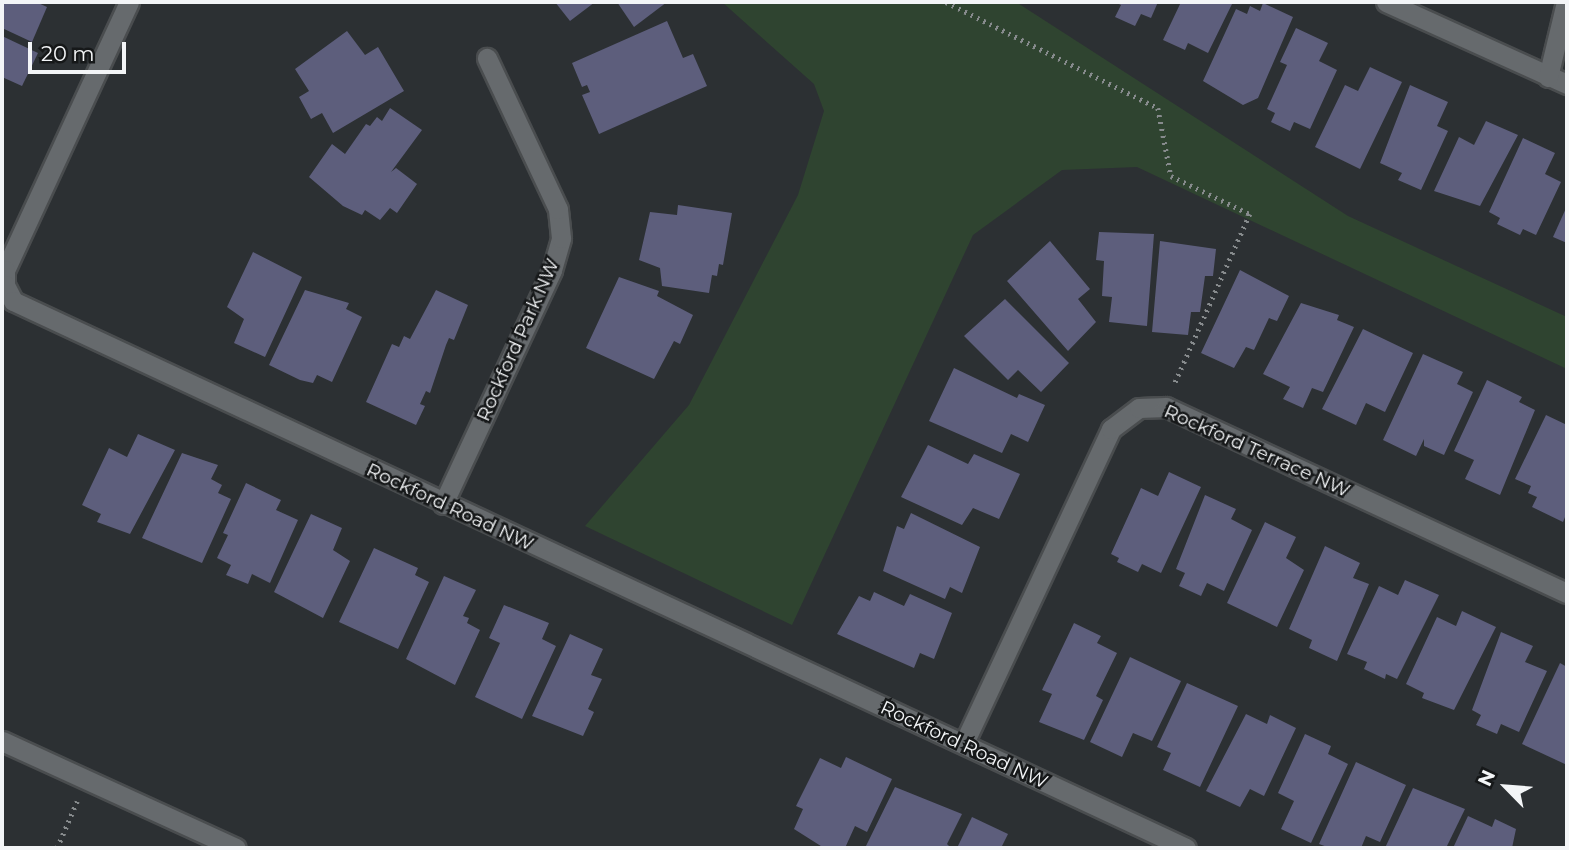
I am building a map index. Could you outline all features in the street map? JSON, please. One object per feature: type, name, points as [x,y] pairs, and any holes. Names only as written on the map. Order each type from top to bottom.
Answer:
[{"type":"street","name":"Rockford Road NW","points":[[129,2],[8,262],[7,294],[22,308],[1186,848]]},
{"type":"street","points":[[1387,2],[1567,84]]},
{"type":"street","points":[[1548,77],[1566,2]]},
{"type":"street","name":"Rockford Park NW","points":[[443,504],[552,270],[561,237],[558,209],[487,58]]},
{"type":"street","name":"Rockford Terrace NW","points":[[964,743],[1111,429],[1139,408],[1166,407],[1567,593]]},
{"type":"street","points":[[2,741],[236,848]]},
{"type":"path","points":[[946,2],[1158,108],[1171,176],[1250,214],[1166,407]]},
{"type":"path","points":[[57,848],[86,781]]},
{"type":"green space","points":[[722,2],[1016,2],[1348,216],[1567,317],[1567,369],[1137,167],[1062,170],[973,235],[792,625],[585,526],[689,405],[798,195],[824,111],[814,84]]},
{"type":"building","points":[[2,2],[36,2],[47,7],[32,42],[2,28]]},
{"type":"building","points":[[555,2],[595,2],[570,21]]},
{"type":"building","points":[[617,2],[667,2],[634,27]]},
{"type":"building","points":[[1115,2],[1158,2],[1151,18],[1141,14],[1135,26],[1115,17],[1121,5]]},
{"type":"building","points":[[1181,2],[1233,2],[1208,53],[1188,43],[1185,50],[1163,40]]},
{"type":"building","points":[[1263,3],[1293,17],[1258,98],[1243,105],[1203,81],[1236,9],[1247,14],[1250,6],[1260,11]]},
{"type":"building","points":[[667,21],[683,58],[693,54],[707,86],[599,134],[582,95],[590,92],[587,85],[582,87],[572,63]]},
{"type":"building","points":[[1296,28],[1328,43],[1319,61],[1337,70],[1310,129],[1294,122],[1290,131],[1271,122],[1275,113],[1267,109],[1287,65],[1280,62]]},
{"type":"building","points":[[347,31],[365,55],[378,47],[404,91],[333,133],[322,113],[311,119],[299,97],[309,91],[295,69]]},
{"type":"building","points":[[2,36],[38,53],[22,86],[2,77]]},
{"type":"building","points":[[1370,67],[1402,82],[1360,169],[1315,147],[1345,85],[1358,91]]},
{"type":"building","points":[[1410,85],[1448,102],[1437,126],[1448,131],[1421,190],[1398,180],[1402,173],[1380,163]]},
{"type":"building","points":[[390,108],[422,130],[391,172],[396,168],[417,184],[397,213],[390,208],[380,220],[365,210],[362,215],[343,206],[309,177],[332,144],[345,154],[366,124],[370,126],[377,117],[382,121]]},
{"type":"building","points":[[1486,121],[1518,135],[1480,206],[1434,191],[1459,137],[1474,145]]},
{"type":"building","points":[[1523,138],[1555,153],[1545,174],[1561,182],[1536,235],[1523,229],[1520,235],[1497,224],[1500,218],[1489,212]]},
{"type":"building","points":[[678,205],[732,213],[723,265],[719,264],[717,276],[712,275],[709,293],[662,286],[660,268],[639,260],[650,212],[677,215]]},
{"type":"building","points":[[1567,206],[1567,243],[1553,237]]},
{"type":"building","points":[[1099,232],[1154,234],[1147,326],[1109,322],[1112,297],[1102,296],[1104,261],[1096,260]]},
{"type":"building","points":[[1050,241],[1090,289],[1078,299],[1096,322],[1068,351],[1007,281]]},
{"type":"building","points":[[1160,241],[1216,249],[1213,276],[1205,276],[1200,312],[1191,312],[1188,335],[1152,332]]},
{"type":"building","points":[[253,252],[302,277],[265,357],[234,343],[244,319],[227,307]]},
{"type":"building","points":[[1240,270],[1289,296],[1277,321],[1269,318],[1254,350],[1246,347],[1234,368],[1201,353]]},
{"type":"building","points":[[619,277],[659,291],[657,296],[693,315],[680,344],[674,341],[654,379],[586,348]]},
{"type":"building","points":[[305,290],[349,303],[346,309],[362,317],[332,382],[317,375],[313,383],[300,380],[269,365]]},
{"type":"building","points":[[436,290],[468,305],[454,340],[449,338],[430,393],[426,391],[420,404],[425,406],[416,425],[366,402],[392,344],[399,347],[404,336],[410,339]]},
{"type":"building","points":[[1005,299],[1069,363],[1041,392],[1018,370],[1008,380],[964,336]]},
{"type":"building","points":[[1301,303],[1339,315],[1337,320],[1354,327],[1323,392],[1312,388],[1303,408],[1283,399],[1290,387],[1263,374]]},
{"type":"building","points":[[1363,329],[1413,353],[1385,412],[1366,403],[1356,425],[1322,409]]},
{"type":"building","points":[[1423,354],[1463,372],[1457,384],[1473,392],[1444,455],[1424,446],[1424,439],[1416,456],[1383,440]]},
{"type":"building","points":[[954,368],[1017,398],[1019,394],[1045,405],[1028,442],[1011,434],[1002,453],[929,421]]},
{"type":"building","points":[[1487,380],[1522,397],[1519,402],[1535,410],[1500,495],[1465,479],[1474,460],[1454,451]]},
{"type":"building","points":[[1546,415],[1567,425],[1567,512],[1563,522],[1532,507],[1537,497],[1528,493],[1531,486],[1515,479]]},
{"type":"building","points":[[138,434],[175,450],[130,534],[97,522],[101,514],[82,505],[109,448],[127,457]]},
{"type":"building","points":[[928,445],[968,464],[974,454],[1020,474],[999,519],[973,508],[962,525],[901,497]]},
{"type":"building","points":[[182,453],[218,465],[211,479],[222,485],[218,493],[231,499],[202,563],[142,538]]},
{"type":"building","points":[[1169,472],[1201,487],[1161,573],[1142,564],[1138,572],[1117,562],[1119,558],[1111,554],[1141,488],[1158,496]]},
{"type":"building","points":[[246,483],[281,500],[276,510],[298,520],[270,583],[252,574],[248,584],[226,575],[231,565],[217,558],[228,535],[223,533]]},
{"type":"building","points":[[1205,495],[1236,509],[1231,519],[1252,530],[1224,591],[1207,583],[1201,596],[1179,586],[1185,573],[1176,569]]},
{"type":"building","points":[[911,513],[980,547],[962,593],[950,587],[945,599],[883,571],[897,526],[904,529]]},
{"type":"building","points":[[311,514],[342,528],[333,550],[350,561],[323,618],[274,592]]},
{"type":"building","points":[[1265,522],[1296,537],[1286,558],[1304,570],[1277,627],[1227,603]]},
{"type":"building","points":[[1325,546],[1360,563],[1353,578],[1369,584],[1337,661],[1309,648],[1312,640],[1289,629]]},
{"type":"building","points":[[374,548],[418,568],[415,575],[429,582],[398,649],[339,622]]},
{"type":"building","points":[[444,576],[476,590],[463,616],[469,618],[467,623],[480,630],[455,685],[406,659]]},
{"type":"building","points":[[1405,580],[1439,595],[1397,679],[1386,674],[1385,679],[1364,669],[1367,662],[1347,654],[1379,586],[1398,595]]},
{"type":"building","points":[[874,592],[904,606],[910,594],[952,613],[934,659],[920,653],[914,668],[837,634],[859,596],[870,601]]},
{"type":"building","points":[[504,605],[549,623],[542,639],[556,646],[522,719],[475,697],[500,643],[489,638]]},
{"type":"building","points":[[1462,611],[1496,627],[1454,710],[1422,698],[1424,693],[1406,684],[1437,617],[1456,626]]},
{"type":"building","points":[[1074,623],[1101,636],[1097,643],[1117,653],[1096,696],[1103,700],[1084,740],[1039,722],[1052,694],[1042,690]]},
{"type":"building","points":[[1501,632],[1533,646],[1525,662],[1547,671],[1519,732],[1501,724],[1497,734],[1476,725],[1481,715],[1472,710]]},
{"type":"building","points":[[570,634],[603,649],[591,675],[602,679],[588,709],[594,712],[583,736],[532,716]]},
{"type":"building","points":[[1130,657],[1181,681],[1152,741],[1133,733],[1122,757],[1090,742]]},
{"type":"building","points":[[1560,663],[1567,667],[1567,765],[1522,744]]},
{"type":"building","points":[[1187,683],[1238,706],[1200,787],[1163,770],[1171,753],[1157,747]]},
{"type":"building","points":[[1246,714],[1267,724],[1270,715],[1296,728],[1264,796],[1250,789],[1240,807],[1206,791]]},
{"type":"building","points":[[1305,734],[1331,746],[1328,754],[1348,764],[1311,843],[1281,829],[1294,801],[1278,793]]},
{"type":"building","points":[[846,757],[892,779],[867,832],[855,826],[845,848],[824,848],[794,829],[803,809],[796,806],[820,758],[841,768]]},
{"type":"building","points":[[1356,762],[1406,785],[1380,842],[1366,836],[1361,848],[1330,848],[1319,844]]},
{"type":"building","points":[[895,787],[962,814],[947,844],[951,848],[865,848]]},
{"type":"building","points":[[1413,788],[1465,809],[1446,848],[1385,848]]},
{"type":"building","points":[[1468,816],[1492,827],[1495,819],[1516,829],[1512,848],[1453,848]]},
{"type":"building","points":[[972,817],[1008,834],[1001,848],[957,848]]}]
